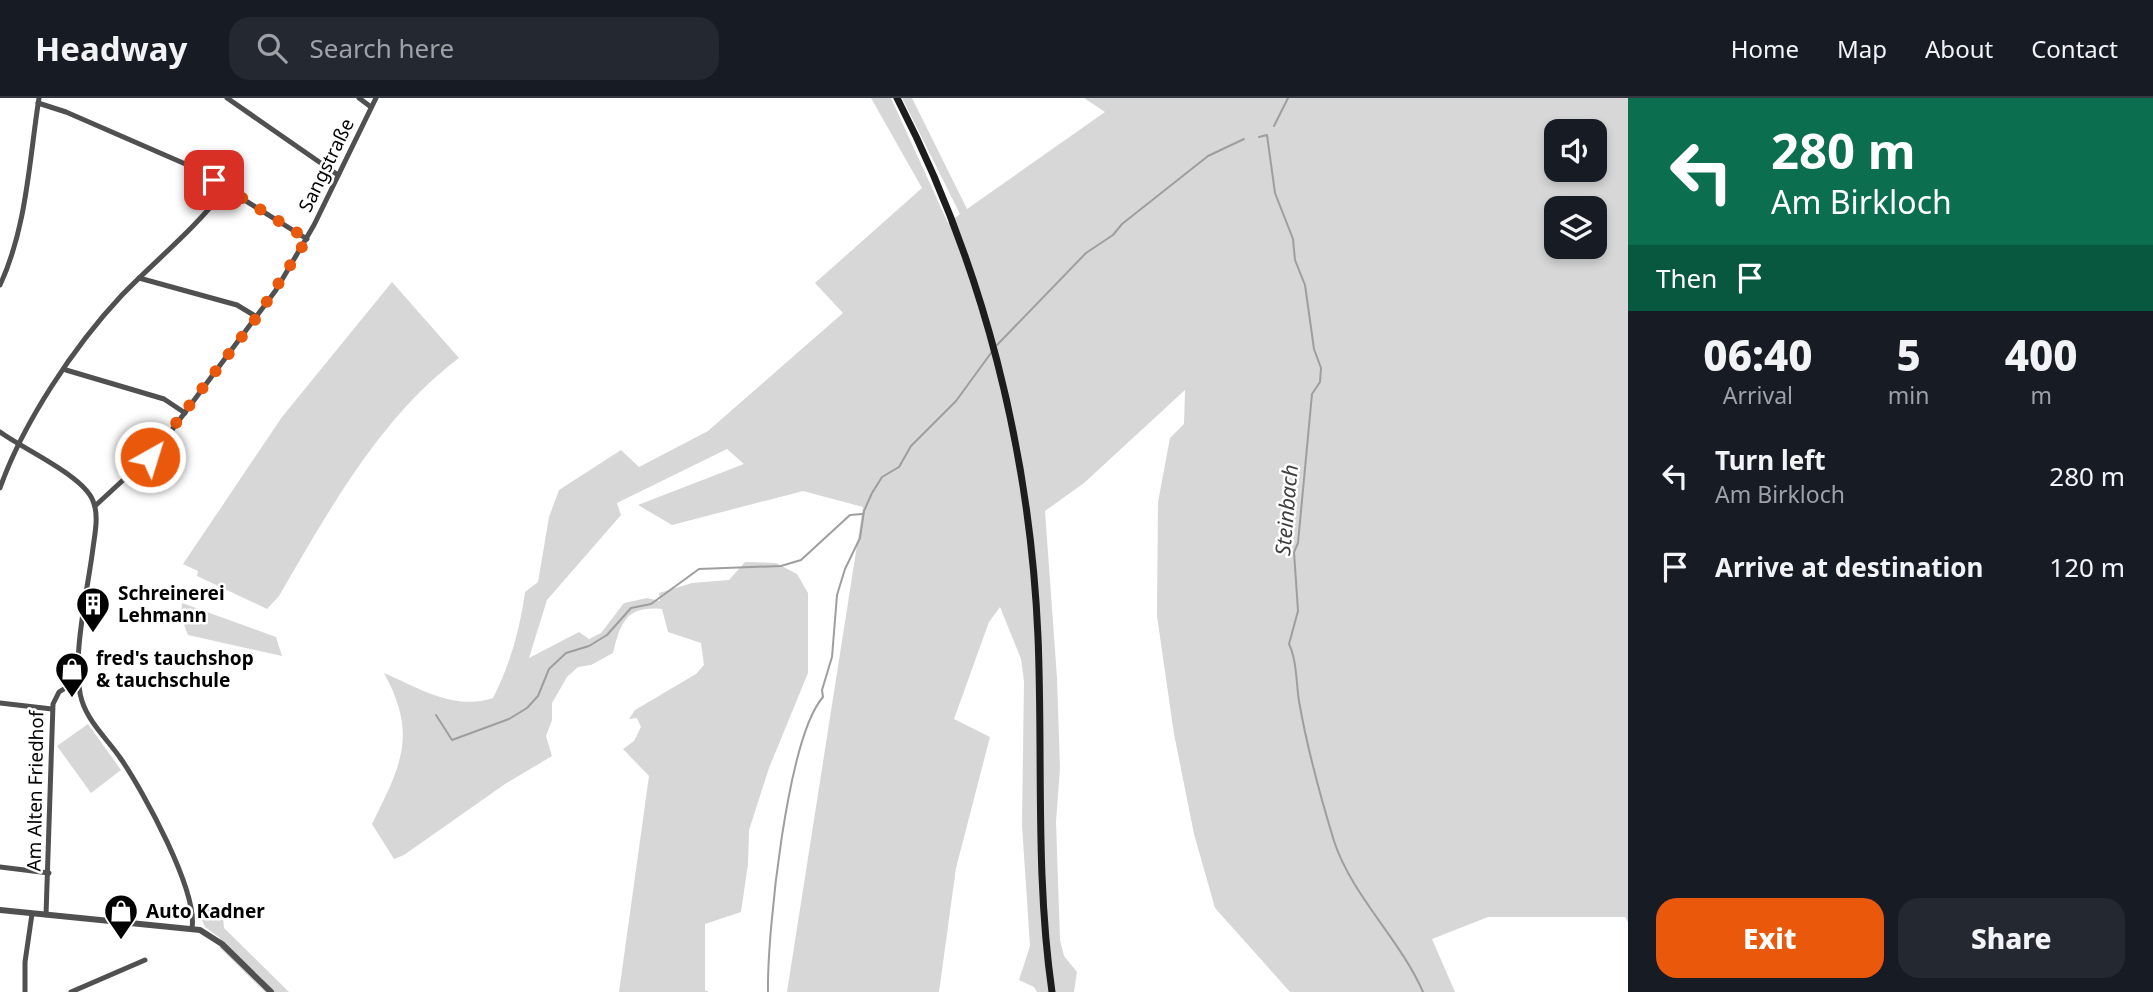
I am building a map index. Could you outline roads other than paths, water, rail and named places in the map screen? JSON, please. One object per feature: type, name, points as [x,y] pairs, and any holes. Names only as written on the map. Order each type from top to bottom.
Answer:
[{"type":"main road","points":[[897,98],[946,208],[976,291],[1001,373],[1022,476],[1031,540],[1038,638],[1040,860],[1052,992]]},
{"type":"street","points":[[227,98],[338,176]]},
{"type":"street","points":[[359,98],[371,107]]},
{"type":"street","name":"Sangstraße","points":[[95,506],[150,457],[257,317],[307,239],[376,98]]},
{"type":"street","points":[[0,285],[11,258],[24,204],[39,100],[177,160],[307,239]]},
{"type":"street","points":[[0,488],[16,444],[107,313],[139,278],[198,223],[226,188]]},
{"type":"street","points":[[139,278],[237,304],[257,317]]},
{"type":"street","points":[[66,370],[170,402],[185,413]]},
{"type":"street","points":[[0,432],[82,486],[95,506],[96,526],[78,680],[87,713],[129,771],[159,826],[192,906],[192,928]]},
{"type":"street","name":"Am Alten Friedhof","points":[[46,915],[52,709],[59,692],[78,680]]},
{"type":"street","points":[[0,703],[52,709]]},
{"type":"street","points":[[0,867],[49,873]]},
{"type":"street","points":[[0,910],[192,928],[218,940],[271,992]]},
{"type":"street","points":[[24,992],[32,914]]},
{"type":"street","points":[[71,992],[145,960]]},
{"type":"waterway","name":"Steinbach","points":[[1274,126],[1288,98]]},
{"type":"waterway","name":"Steinbach","points":[[1259,137],[1267,135],[1275,193],[1293,239],[1295,260],[1305,285],[1314,349],[1321,368],[1320,382],[1312,394],[1298,543],[1294,552],[1298,611],[1289,644],[1295,664],[1302,719],[1324,806],[1342,861],[1364,899],[1402,954],[1423,992]]},
{"type":"waterway","points":[[997,345],[1086,253],[1113,235],[1122,224],[1208,156],[1244,139]]},
{"type":"waterway","points":[[768,992],[775,884],[790,793],[810,719],[823,697],[822,690],[832,657],[837,595],[845,569],[860,538],[864,511],[882,477],[899,467],[911,446],[956,401],[991,353]]},
{"type":"waterway","points":[[436,715],[452,740],[509,719],[527,708],[538,696],[549,669],[566,653],[589,646],[607,635],[631,608],[651,604],[699,569],[781,566],[801,560],[850,515],[862,514]]},
{"type":"place","name":"Schreinerei Lehmann","points":[[93,634]]},
{"type":"place","name":"fred's tauchshop & tauchschule","points":[[72,699]]},
{"type":"place","name":"Auto Kadner","points":[[121,941]]}]
